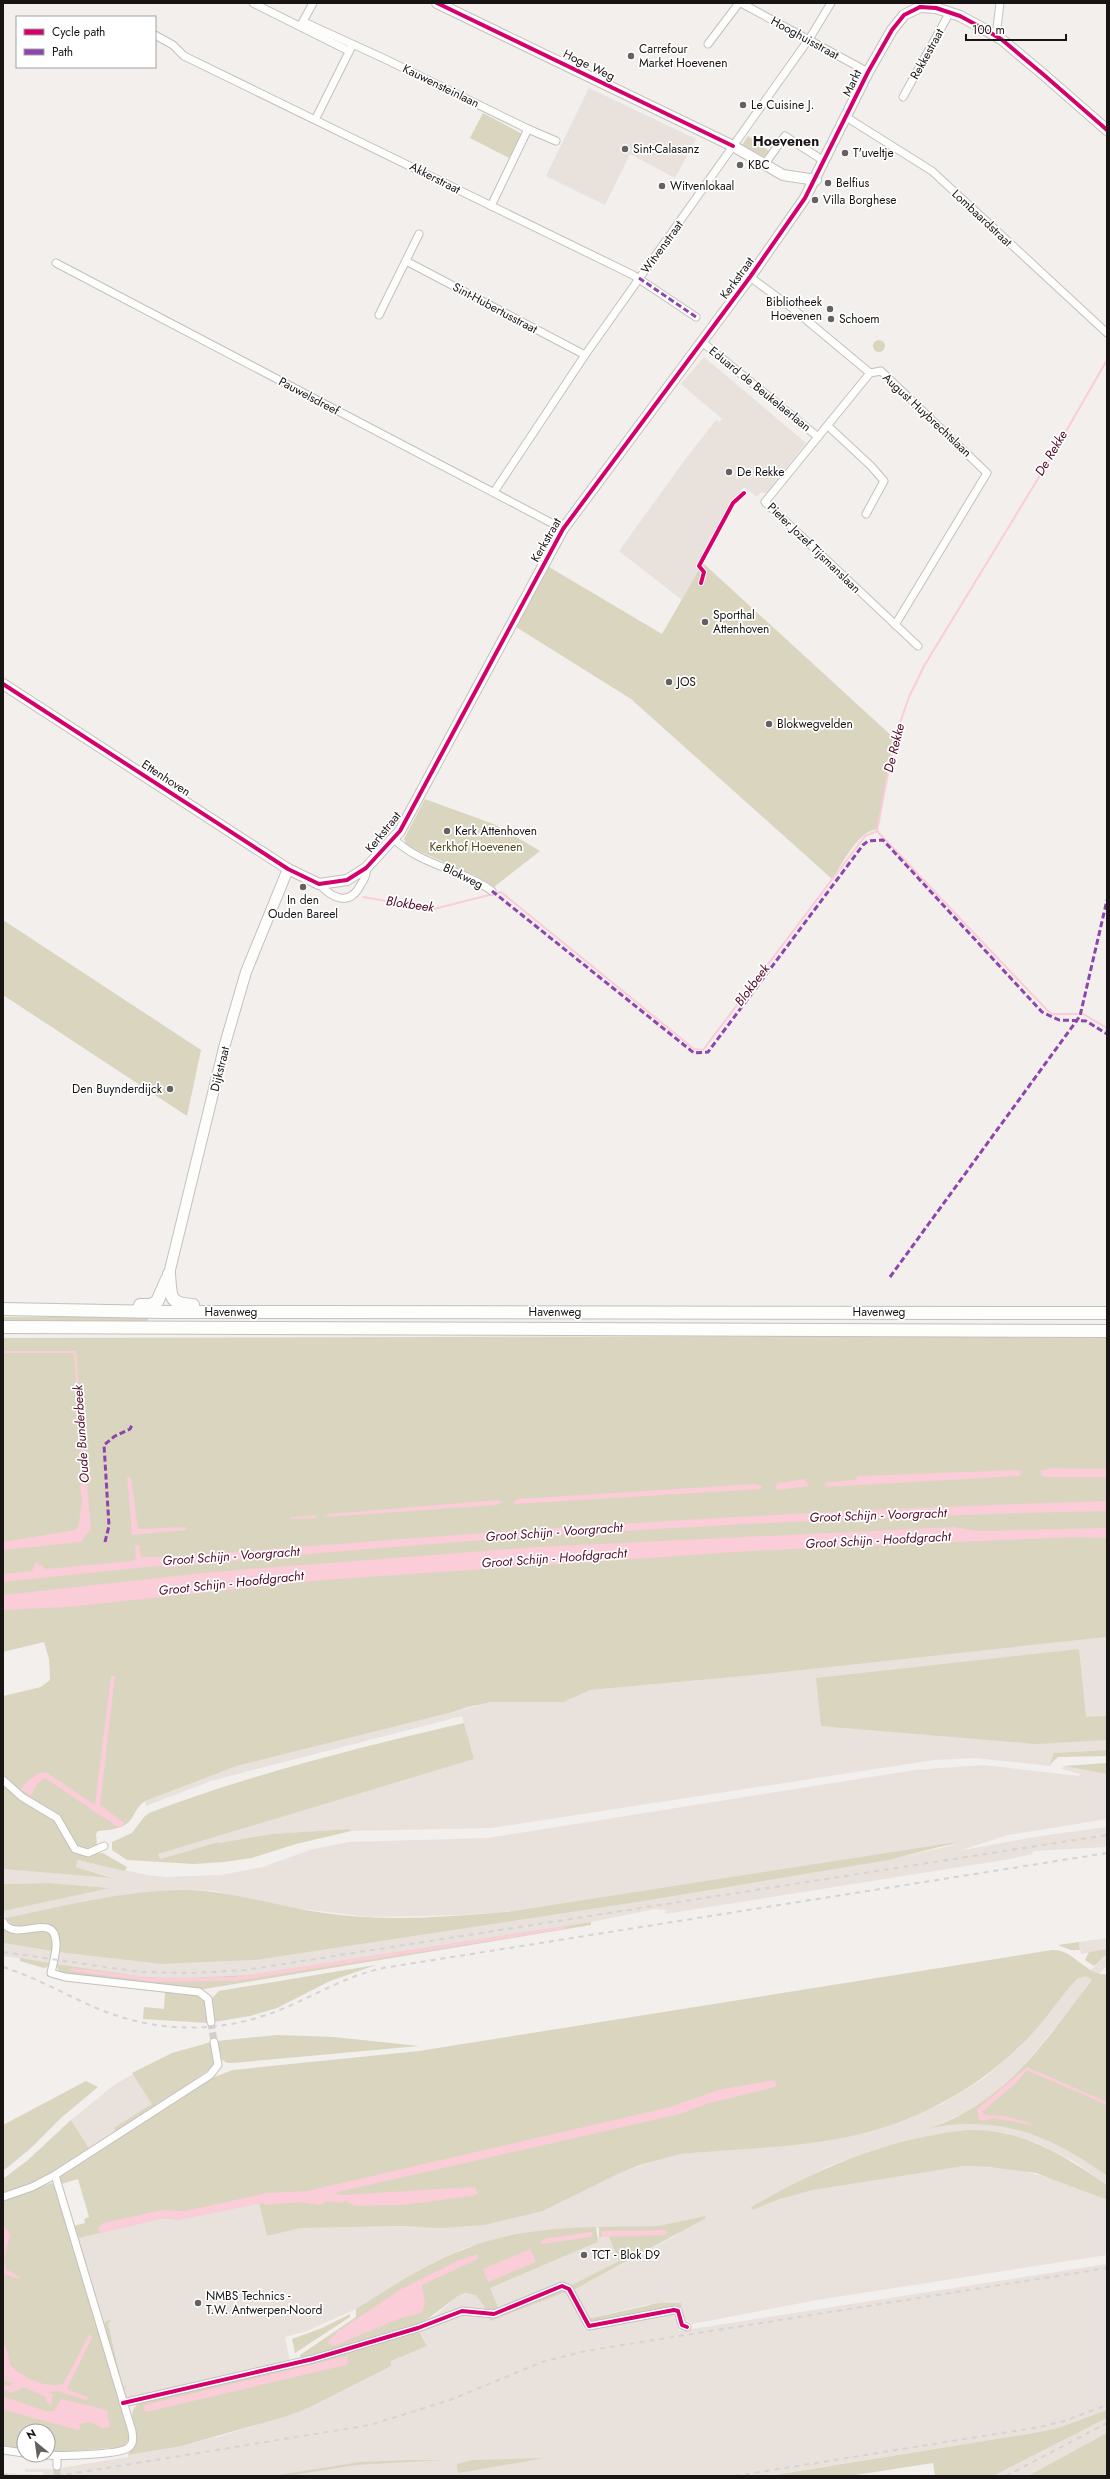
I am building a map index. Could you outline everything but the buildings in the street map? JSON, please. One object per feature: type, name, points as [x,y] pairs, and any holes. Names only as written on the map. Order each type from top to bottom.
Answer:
[{"type":"highway","points":[[3,1309],[62,1304],[150,1305],[161,1297],[169,1274]]},
{"type":"highway","points":[[169,1274],[171,1295],[180,1305],[308,1306],[371,1312]]},
{"type":"highway","name":"Havenweg","points":[[3,1309],[371,1312],[1107,1313]]},
{"type":"highway","name":"Havenweg","points":[[3,1327],[1107,1331]]},
{"type":"main road","name":"Hoge Weg","points":[[437,3],[733,146],[782,174],[816,180]]},
{"type":"main road","points":[[920,5],[950,12],[996,36],[1044,74],[1107,130]]},
{"type":"main road","name":"Markt","points":[[816,180],[868,72],[899,21],[910,11],[920,5]]},
{"type":"main road","name":"Kerkstraat","points":[[319,884],[347,880],[366,868],[407,821],[563,528],[750,277],[816,180]]},
{"type":"main road","name":"Ettenhoven","points":[[3,684],[288,869],[319,884]]},
{"type":"main road","name":"Dijkstraat","points":[[169,1274],[226,1044],[246,972],[288,869]]},
{"type":"street","name":"Kauwensteinlaan","points":[[253,3],[556,141]]},
{"type":"street","points":[[302,24],[313,3]]},
{"type":"street","name":"Hooghuisstraat","points":[[708,44],[740,3],[868,72]]},
{"type":"street","name":"Witvenstraat","points":[[494,492],[584,355],[808,40],[831,3]]},
{"type":"street","points":[[996,36],[1000,3]]},
{"type":"street","name":"Rekkestraat","points":[[903,97],[950,12]]},
{"type":"street","name":"Akkerstraat","points":[[156,36],[173,45],[184,56],[316,118],[639,278],[696,317]]},
{"type":"street","points":[[316,118],[351,47]]},
{"type":"street","name":"Lombaardstraat","points":[[846,117],[932,171],[1107,334]]},
{"type":"street","points":[[491,206],[528,129]]},
{"type":"street","points":[[764,165],[784,136],[824,161]]},
{"type":"street","points":[[379,315],[419,234]]},
{"type":"street","name":"Sint-Hubertusstraat","points":[[406,261],[584,355]]},
{"type":"street","name":"Pauwelsdreef","points":[[56,263],[563,528]]},
{"type":"street","name":"August Huybrechtslaan","points":[[750,277],[792,308],[870,373],[881,371],[987,473],[895,625]]},
{"type":"street","name":"Eduard de Beukelaerlaan","points":[[702,342],[818,437]]},
{"type":"street","name":"Pieter Jozef Tijsmanslaan","points":[[870,373],[765,502],[918,646]]},
{"type":"street","name":"Eduard de Beukelaerlaan","points":[[828,426],[872,466],[884,481],[866,514]]},
{"type":"street","name":"Blokweg","points":[[393,838],[418,856],[474,878],[492,891]]},
{"type":"street","name":"Ettenhoven","points":[[319,884],[341,898],[349,898],[354,896],[367,875],[366,868]]},
{"type":"street","points":[[3,1780],[22,1796],[57,1818],[75,1849],[88,1853],[104,1846]]},
{"type":"street","points":[[3,1922],[15,1931],[43,1927],[52,1931],[56,1941],[51,1973],[65,1977],[199,1992],[208,1999],[211,2022]]},
{"type":"street","points":[[3,2197],[32,2187],[55,2175],[214,2072],[218,2065],[214,2042]]},
{"type":"street","points":[[55,2175],[132,2431],[132,2442],[130,2447],[121,2451],[56,2456],[57,2466]]},
{"type":"street","points":[[124,2403],[313,2359],[418,2328],[462,2311],[494,2314],[562,2286],[569,2289],[589,2326],[674,2310],[678,2311],[682,2325],[687,2327]]},
{"type":"street","points":[[3,2450],[16,2452]]},
{"type":"shaded area","name":"Sint-Calasanz","points":[[589,88],[696,139],[675,178],[630,154],[605,205],[546,176]]},
{"type":"shaded area","name":"De Rekke","points":[[704,357],[806,443],[766,493],[761,492],[757,497],[744,487],[731,504],[698,565],[699,571],[682,600],[619,551],[687,457],[716,420],[719,422],[722,419],[681,384]]},
{"type":"shaded area","points":[[1107,1637],[1107,1750],[1055,1753],[1051,1766],[975,1758],[934,1760],[491,1828],[351,1831],[350,1829],[271,1834],[218,1842],[159,1859],[158,1853],[474,1759],[462,1716],[211,1781],[146,1806],[145,1801],[237,1766],[492,1702],[564,1702],[590,1690],[766,1674]]},
{"type":"shaded area","points":[[982,1765],[1079,1776],[1080,1774],[1062,1769],[1064,1766],[1107,1774],[1107,1819],[1008,1835],[958,1851],[1040,1836],[1107,1827],[1107,1847],[1033,1851],[1032,1854],[1010,1859],[665,1914],[666,1910],[655,1909],[591,1922],[249,1975],[181,1978],[146,1977],[56,1964],[58,1952],[161,1964],[256,1960],[644,1901],[889,1860],[958,1844],[504,1912],[464,1915],[369,1917],[286,1907],[214,1891],[188,1890],[149,1892],[108,1898],[5,1918],[4,1911],[109,1888],[48,1883],[3,1884],[3,1869],[113,1877],[76,1867],[78,1860],[147,1875],[166,1877],[221,1875],[263,1867],[310,1850],[348,1842],[488,1838],[915,1770]]},
{"type":"shaded area","points":[[1107,1938],[1107,1949],[1081,1954],[1079,1942]]},
{"type":"shaded area","points":[[3,1943],[52,1951],[50,1963],[3,1956]]},
{"type":"shaded area","points":[[1107,1954],[1107,1965],[1021,2069],[994,2094],[975,2108],[933,2127],[974,2123],[1002,2125],[1040,2136],[1081,2157],[1107,2176],[1107,2185],[1075,2162],[1037,2143],[1005,2133],[967,2130],[926,2136],[876,2149],[826,2167],[753,2210],[777,2200],[813,2190],[942,2169],[964,2166],[1013,2169],[1051,2178],[1107,2200],[1107,2255],[817,2300],[692,2324],[684,2318],[680,2303],[644,2305],[587,2319],[574,2292],[569,2294],[585,2330],[673,2313],[679,2331],[1107,2264],[1107,2410],[1058,2428],[1034,2433],[765,2476],[60,2476],[60,2468],[128,2457],[128,2455],[182,2446],[225,2435],[308,2408],[390,2366],[391,2361],[427,2346],[417,2325],[436,2315],[458,2296],[489,2288],[598,2242],[597,2237],[609,2237],[620,2261],[570,2286],[579,2287],[673,2237],[705,2216],[658,2226],[541,2230],[465,2248],[421,2270],[356,2309],[307,2331],[285,2337],[290,2362],[119,2402],[72,2239],[164,2218],[178,2220],[259,2203],[267,2236],[301,2228],[485,2225],[543,2211],[620,2173],[657,2160],[680,2154],[843,2138],[874,2130],[942,2104],[983,2079],[1019,2048],[1077,1979],[1086,1975]]},
{"type":"shaded area","points":[[151,2064],[172,2097],[90,2150],[71,2120],[114,2085]]},
{"type":"shaded area","points":[[1107,2418],[1107,2436],[1035,2476],[993,2476]]},
{"type":"shaded area","points":[[25,2469],[54,2469],[54,2476],[3,2476],[3,2473],[43,2475],[43,2472],[25,2472]]},
{"type":"green space","points":[[483,113],[522,134],[509,158],[470,138]]},
{"type":"green space","points":[[748,136],[769,151],[765,157],[742,145]]},
{"type":"green space","points":[[879,340],[883,342],[885,346],[883,350],[879,352],[875,350],[873,346],[875,342]]},
{"type":"green space","name":"Blokwegvelden","points":[[703,563],[895,739],[877,829],[870,831],[857,842],[832,879],[631,699],[516,627],[549,567],[662,634]]},
{"type":"green space","name":"Kerkhof Hoevenen","points":[[425,799],[496,825],[540,851],[494,887],[474,875],[407,846],[404,839]]},
{"type":"green space","points":[[3,920],[201,1050],[187,1116],[3,995]]},
{"type":"green space","points":[[3,1317],[149,1317],[147,1322],[3,1322]]},
{"type":"green space","points":[[829,1336],[1107,1338],[1107,1637],[766,1674],[590,1690],[564,1702],[492,1702],[468,1707],[237,1766],[145,1801],[125,1825],[98,1831],[96,1834],[97,1846],[88,1850],[77,1849],[77,1854],[103,1853],[127,1867],[125,1871],[78,1860],[76,1867],[113,1878],[3,1869],[3,1781],[6,1778],[3,1774],[3,1696],[41,1687],[50,1680],[49,1659],[44,1642],[3,1652],[3,1338]]},
{"type":"green space","points":[[1079,1649],[1086,1717],[1107,1716],[1107,1740],[1036,1744],[821,1726],[816,1678]]},
{"type":"green space","points":[[464,1723],[474,1759],[158,1854],[160,1859],[218,1842],[271,1834],[350,1829],[351,1831],[296,1844],[252,1858],[224,1862],[194,1864],[127,1860],[112,1850],[112,1842],[132,1833],[144,1817],[149,1813],[266,1774],[384,1742]]},
{"type":"green space","points":[[1107,1750],[1107,1756],[1058,1757],[1050,1764],[1054,1753]]},
{"type":"green space","points":[[1107,1763],[1107,1774],[1064,1766]]},
{"type":"green space","points":[[958,1842],[889,1860],[644,1901],[256,1960],[161,1964],[58,1952],[59,1937],[49,1925],[39,1924],[16,1928],[5,1918],[120,1895],[167,1890],[207,1891],[347,1916],[415,1918],[484,1914],[506,1912]]},
{"type":"green space","points":[[48,1883],[110,1888],[4,1911],[3,1884]]},
{"type":"green space","points":[[591,1922],[591,1925],[204,1989],[66,1974],[59,1972],[56,1964],[146,1977],[181,1978],[249,1975]]},
{"type":"green space","points":[[3,1927],[10,1931],[17,1932],[47,1932],[52,1936],[52,1951],[3,1943]]},
{"type":"green space","points":[[1079,1942],[1080,1950],[1071,1950],[1058,1945]]},
{"type":"green space","points":[[1107,1949],[1107,1954],[1094,1966],[1085,1960],[1089,1952]]},
{"type":"green space","points":[[1052,1950],[1067,1953],[1093,1971],[1100,1974],[1107,1974],[1107,2176],[1065,2149],[1045,2139],[1024,2132],[980,2124],[930,2128],[957,2117],[1003,2086],[1040,2047],[1092,1980],[1086,1976],[1077,1979],[1034,2032],[999,2065],[980,2080],[959,2093],[914,2116],[891,2125],[843,2138],[782,2146],[680,2154],[640,2165],[620,2173],[543,2211],[485,2225],[440,2228],[405,2226],[301,2228],[267,2236],[259,2203],[178,2220],[164,2218],[78,2238],[74,2226],[85,2223],[84,2219],[89,2217],[78,2179],[61,2184],[60,2177],[62,2174],[212,2078],[233,2070],[419,2051]]},
{"type":"green space","points":[[20,1958],[50,1963],[50,1966],[44,1968],[20,1961]]},
{"type":"green space","points":[[376,1965],[330,1981],[277,2008],[250,2016],[214,2022],[211,1999],[219,1991]]},
{"type":"green space","points":[[165,1992],[197,1995],[204,1999],[208,2023],[143,2019],[144,2007],[164,2009]]},
{"type":"green space","points":[[277,2035],[334,2037],[419,2046],[233,2063],[227,2063],[221,2059],[217,2041]]},
{"type":"green space","points":[[211,2042],[215,2064],[212,2068],[117,2133],[114,2128],[152,2104],[132,2073],[172,2053]]},
{"type":"green space","points":[[86,2081],[98,2087],[62,2117],[31,2148],[3,2171],[3,2125]]},
{"type":"green space","points":[[71,2120],[90,2150],[35,2182],[3,2194],[3,2179],[28,2160]]},
{"type":"green space","points":[[967,2130],[1006,2134],[1024,2139],[1058,2154],[1075,2163],[1107,2185],[1107,2200],[1036,2173],[989,2167],[964,2166],[813,2190],[777,2200],[753,2210],[751,2207],[803,2179],[855,2157],[909,2140]]},
{"type":"green space","points":[[52,2183],[57,2189],[129,2433],[129,2440],[123,2447],[56,2452],[56,2423],[16,2423],[16,2449],[3,2448],[3,2200]]},
{"type":"green space","points":[[705,2216],[706,2218],[579,2287],[573,2290],[570,2286],[619,2261],[609,2237],[599,2237],[599,2227],[658,2226]]},
{"type":"green space","points":[[596,2227],[598,2242],[490,2288],[499,2310],[487,2310],[476,2295],[466,2293],[458,2296],[421,2324],[301,2359],[300,2355],[356,2317],[356,2309],[409,2276],[451,2255],[481,2243],[513,2235],[563,2228]]},
{"type":"green space","points":[[562,2290],[568,2291],[490,2321],[489,2319]]},
{"type":"green space","points":[[659,2303],[681,2303],[682,2307],[595,2323],[587,2319]]},
{"type":"green space","points":[[350,2314],[350,2317],[295,2353],[292,2339],[322,2328]]},
{"type":"green space","points":[[111,2319],[108,2324],[122,2385],[104,2328],[105,2322]]},
{"type":"green space","points":[[419,2331],[427,2346],[391,2361],[391,2366],[308,2408],[287,2416],[182,2446],[128,2455],[136,2443],[132,2414],[133,2410],[143,2401]]},
{"type":"green space","points":[[1107,2410],[1107,2418],[993,2476],[935,2476],[933,2463],[849,2476],[768,2476],[1034,2433],[1058,2428]]},
{"type":"green space","points":[[1107,2433],[1107,2476],[1028,2476]]},
{"type":"green space","points":[[545,2458],[459,2473],[457,2470],[457,2464],[473,2460]]},
{"type":"green space","points":[[443,2460],[356,2465],[287,2476],[272,2476],[360,2462]]},
{"type":"water","points":[[1051,1468],[1107,1469],[1107,1477],[1044,1477],[1041,1474],[1041,1471]]},
{"type":"water","points":[[1021,1471],[1020,1476],[826,1487],[824,1484],[827,1482],[856,1480],[857,1476]]},
{"type":"water","points":[[127,1476],[131,1478],[138,1529],[186,1527],[187,1530],[132,1535]]},
{"type":"water","points":[[805,1479],[809,1486],[778,1490],[775,1487],[778,1483]]},
{"type":"water","points":[[87,1483],[91,1529],[81,1542],[3,1550],[3,1542],[75,1530],[78,1528],[82,1502],[80,1485]]},
{"type":"water","points":[[755,1484],[762,1486],[761,1489],[515,1504],[513,1502],[518,1499]]},
{"type":"water","points":[[497,1500],[503,1502],[497,1505],[325,1517],[329,1514]]},
{"type":"water","name":"Groot Schijn - Voorgracht","points":[[1107,1501],[1107,1511],[873,1518],[639,1530],[405,1546],[171,1567],[156,1566],[3,1582],[3,1574],[32,1571],[36,1562],[46,1569],[131,1561],[136,1559],[135,1545],[139,1545],[141,1557],[174,1557],[524,1530],[640,1523],[873,1510]]},
{"type":"water","points":[[316,1515],[317,1518],[289,1519],[291,1517]]},
{"type":"water","name":"Groot Schijn - Hoofdgracht","points":[[954,1527],[977,1531],[1107,1528],[1107,1538],[1073,1537],[751,1551],[324,1580],[67,1607],[3,1610],[3,1595],[213,1572],[537,1547]]},
{"type":"water","points":[[111,1676],[115,1676],[100,1805],[124,1823],[119,1828],[45,1778],[37,1784],[31,1796],[20,1789],[36,1774],[46,1772],[95,1805]]},
{"type":"water","points":[[567,1926],[566,1929],[235,1981],[155,1982],[70,1971],[72,1968],[156,1978],[235,1977]]},
{"type":"water","points":[[1027,2067],[1107,2102],[1107,2105],[1027,2070],[1016,2083],[982,2112],[986,2115],[1005,2116],[1030,2123],[1032,2125],[993,2118],[983,2121],[979,2119],[977,2109]]},
{"type":"water","points":[[774,2080],[777,2085],[775,2087],[706,2104],[680,2114],[334,2193],[341,2195],[475,2187],[478,2194],[472,2196],[402,2205],[355,2206],[345,2200],[343,2203],[327,2201],[320,2205],[300,2202],[267,2205],[262,2203],[178,2220],[164,2218],[100,2233],[98,2228],[103,2223],[162,2210],[185,2211],[267,2193],[307,2191],[670,2107],[718,2090]]},
{"type":"water","points":[[3,2224],[10,2234],[4,2260],[6,2269],[21,2278],[18,2279],[3,2274]]},
{"type":"water","points":[[667,2230],[667,2234],[663,2235],[602,2237],[601,2231]]},
{"type":"water","points":[[591,2232],[593,2234],[591,2237],[542,2244],[540,2242],[543,2239]]},
{"type":"water","points":[[530,2249],[536,2262],[488,2282],[483,2269]]},
{"type":"water","points":[[478,2254],[478,2259],[422,2285],[425,2304],[422,2313],[401,2318],[336,2345],[331,2346],[328,2343],[328,2341],[337,2332],[401,2289],[457,2261]]},
{"type":"water","points":[[90,2333],[92,2338],[67,2389],[90,2398],[86,2400],[57,2391],[48,2392],[53,2394],[51,2405],[46,2402],[46,2397],[24,2387],[11,2393],[3,2389],[4,2385],[9,2386],[14,2383],[3,2380],[3,2342],[8,2352],[10,2365],[15,2370],[42,2384],[57,2385],[64,2383]]},
{"type":"water","points":[[347,2356],[348,2362],[346,2365],[146,2412],[143,2409],[145,2405]]},
{"type":"water","points":[[3,2396],[45,2411],[54,2411],[61,2399],[107,2410],[110,2427],[102,2428],[91,2422],[79,2424],[81,2429],[78,2430],[3,2410]]},
{"type":"waterway","name":"De Rekke","points":[[877,831],[895,737],[909,697],[924,666],[1050,459],[1107,360]]},
{"type":"waterway","name":"Blokbeek","points":[[363,897],[434,909],[501,892],[694,1049],[703,1050],[865,836],[877,831],[1047,1010],[1053,1014],[1077,1014]]},
{"type":"waterway","name":"Blokbeek","points":[[1083,1014],[1107,1028]]},
{"type":"waterway","name":"Oude Bunderbeek","points":[[3,1352],[75,1352],[85,1487]]},
{"type":"tunnel","points":[[211,2022],[214,2042]]},
{"type":"tunnel","points":[[57,2466],[57,2476]]},
{"type":"railway","points":[[3,1952],[140,1972],[194,1973],[245,1970],[1107,1835]]},
{"type":"railway","points":[[3,1967],[38,1981],[94,2007],[134,2021],[176,2027],[219,2026],[276,2012],[335,1984],[366,1972],[383,1968],[1107,1853]]},
{"type":"railway","points":[[57,2476],[370,2425],[450,2400],[542,2362],[585,2351],[1107,2268]]},
{"type":"railway","points":[[735,2476],[1039,2427],[1064,2421],[1107,2405]]},
{"type":"railway","points":[[1006,2476],[1107,2423]]},
{"type":"railway","points":[[3,2474],[16,2476]]},
{"type":"marked path","points":[[639,278],[696,317]]},
{"type":"marked path","points":[[492,891],[694,1053],[708,1052],[863,845],[868,841],[883,840],[1042,1012],[1059,1020],[1086,1021],[1107,1034]]},
{"type":"marked path","points":[[890,1277],[1080,1016],[1107,900]]},
{"type":"marked path","points":[[105,1542],[109,1526],[104,1445],[115,1436],[130,1429],[132,1425]]},
{"type":"cycle path","points":[[437,3],[733,146]]},
{"type":"cycle path","points":[[3,684],[288,869],[319,884],[347,880],[366,868],[400,831],[563,529],[750,277],[805,198],[868,72],[892,30],[904,15],[920,7],[936,8],[960,16],[984,29],[1001,39],[1107,130]]},
{"type":"cycle path","points":[[701,583],[704,572],[699,566],[733,503],[744,493]]},
{"type":"cycle path","points":[[123,2403],[313,2359],[418,2328],[462,2311],[494,2314],[562,2286],[569,2289],[589,2326],[674,2310],[678,2311],[682,2325],[687,2327]]},
{"type":"place","name":"Carrefour Market Hoevenen","points":[[631,56]]},
{"type":"place","name":"Le Cuisine J.","points":[[743,105]]},
{"type":"place","name":"Sint-Calasanz","points":[[625,149]]},
{"type":"place","name":"T'uveltje","points":[[845,153]]},
{"type":"place","name":"KBC","points":[[740,165]]},
{"type":"place","name":"Belfius","points":[[828,183]]},
{"type":"place","name":"Witvenlokaal","points":[[662,186]]},
{"type":"place","name":"Villa Borghese","points":[[815,200]]},
{"type":"place","name":"Bibliotheek Hoevenen","points":[[830,309]]},
{"type":"place","name":"Schoem","points":[[831,319]]},
{"type":"place","name":"De Rekke","points":[[729,472]]},
{"type":"place","name":"Sporthal Attenhoven","points":[[705,622]]},
{"type":"place","name":"JOS","points":[[669,682]]},
{"type":"place","name":"Blokwegvelden","points":[[769,724]]},
{"type":"place","name":"Kerk Attenhoven","points":[[447,831]]},
{"type":"place","name":"In den Ouden Bareel","points":[[303,887]]},
{"type":"place","name":"Den Buynderdijck","points":[[170,1089]]},
{"type":"place","name":"TCT - Blok D9","points":[[584,2255]]},
{"type":"place","name":"NMBS Technics - T.W. Antwerpen-Noord","points":[[198,2303]]},
{"type":"district","name":"Hoevenen","points":[[786,141]]}]
